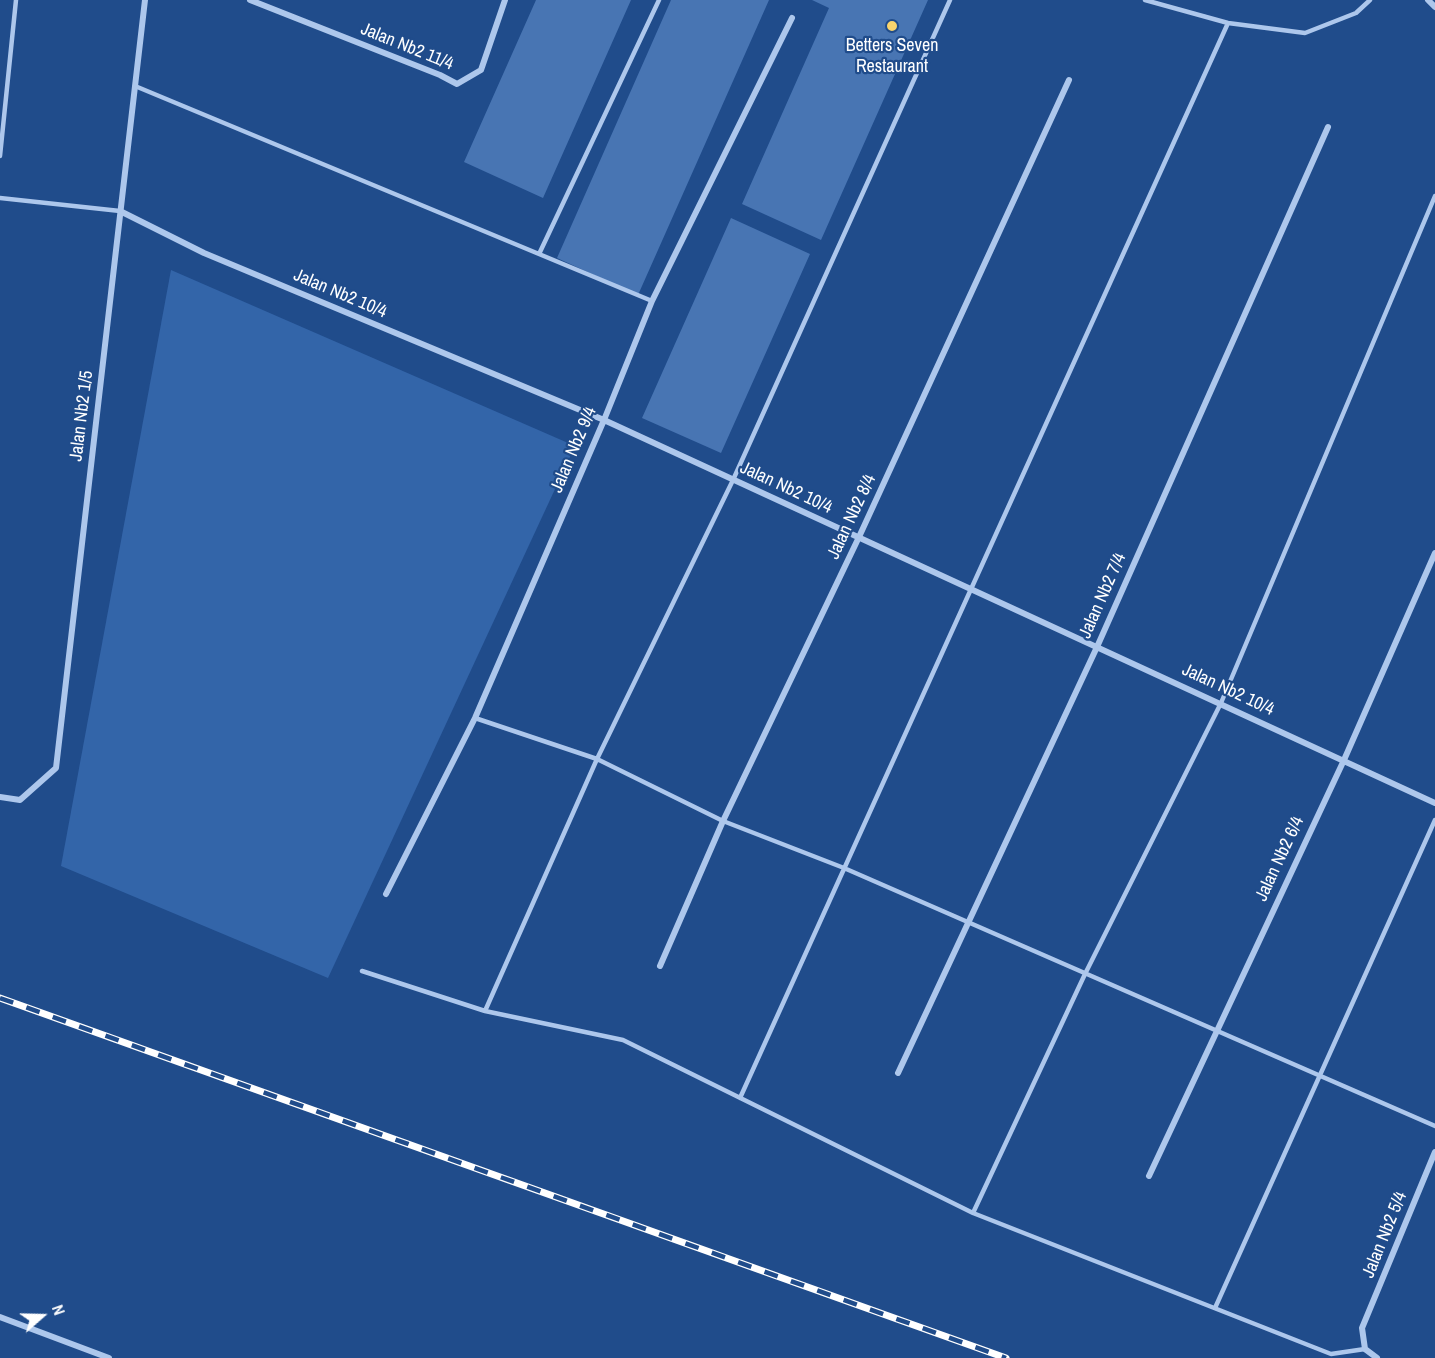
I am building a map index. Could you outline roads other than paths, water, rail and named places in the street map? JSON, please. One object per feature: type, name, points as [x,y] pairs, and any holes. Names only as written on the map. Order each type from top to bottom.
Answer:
[{"type":"street","name":"Jalan Nb2 1/5","points":[[0,797],[21,800],[56,768],[145,0]]},
{"type":"street","name":"Jalan Nb2 11/4","points":[[250,0],[458,84],[481,69],[505,0]]},
{"type":"street","points":[[1428,0],[1435,7]]},
{"type":"street","name":"Jalan Nb2 9/4","points":[[386,894],[475,718],[604,420],[652,301],[792,18]]},
{"type":"street","name":"Jalan Nb2 8/4","points":[[660,966],[723,821],[859,537],[1069,80]]},
{"type":"street","name":"Jalan Nb2 7/4","points":[[898,1073],[1097,646],[1328,127]]},
{"type":"street","name":"Jalan Nb2 10/4","points":[[120,211],[204,253],[604,420],[1435,803]]},
{"type":"street","name":"Jalan Nb2 6/4","points":[[1149,1176],[1344,760],[1435,553]]},
{"type":"street","name":"Jalan Nb2 5/4","points":[[1365,1349],[1362,1329],[1435,1152]]},
{"type":"street","points":[[0,1317],[109,1358]]},
{"type":"street","points":[[1365,1349],[1377,1358]]},
{"type":"lane","points":[[0,156],[16,0]]},
{"type":"lane","points":[[540,252],[659,0]]},
{"type":"lane","points":[[485,1011],[597,759],[733,480],[950,0]]},
{"type":"lane","points":[[1144,0],[1228,23],[1305,33],[1356,13],[1370,0]]},
{"type":"lane","points":[[740,1098],[1228,23]]},
{"type":"lane","points":[[135,86],[540,252],[652,301]]},
{"type":"lane","points":[[973,1213],[1085,974],[1221,703],[1435,196]]},
{"type":"lane","points":[[0,198],[120,211]]},
{"type":"lane","points":[[475,718],[597,759],[723,821],[844,868],[1215,1032],[1320,1074],[1435,1126]]},
{"type":"lane","points":[[1215,1308],[1435,820]]},
{"type":"lane","points":[[362,971],[485,1011],[623,1040],[973,1213],[1331,1354],[1365,1349]]},
{"type":"railway","points":[[0,998],[1006,1358]]},
{"type":"place","name":"Betters Seven Restaurant","points":[[892,26]]}]
